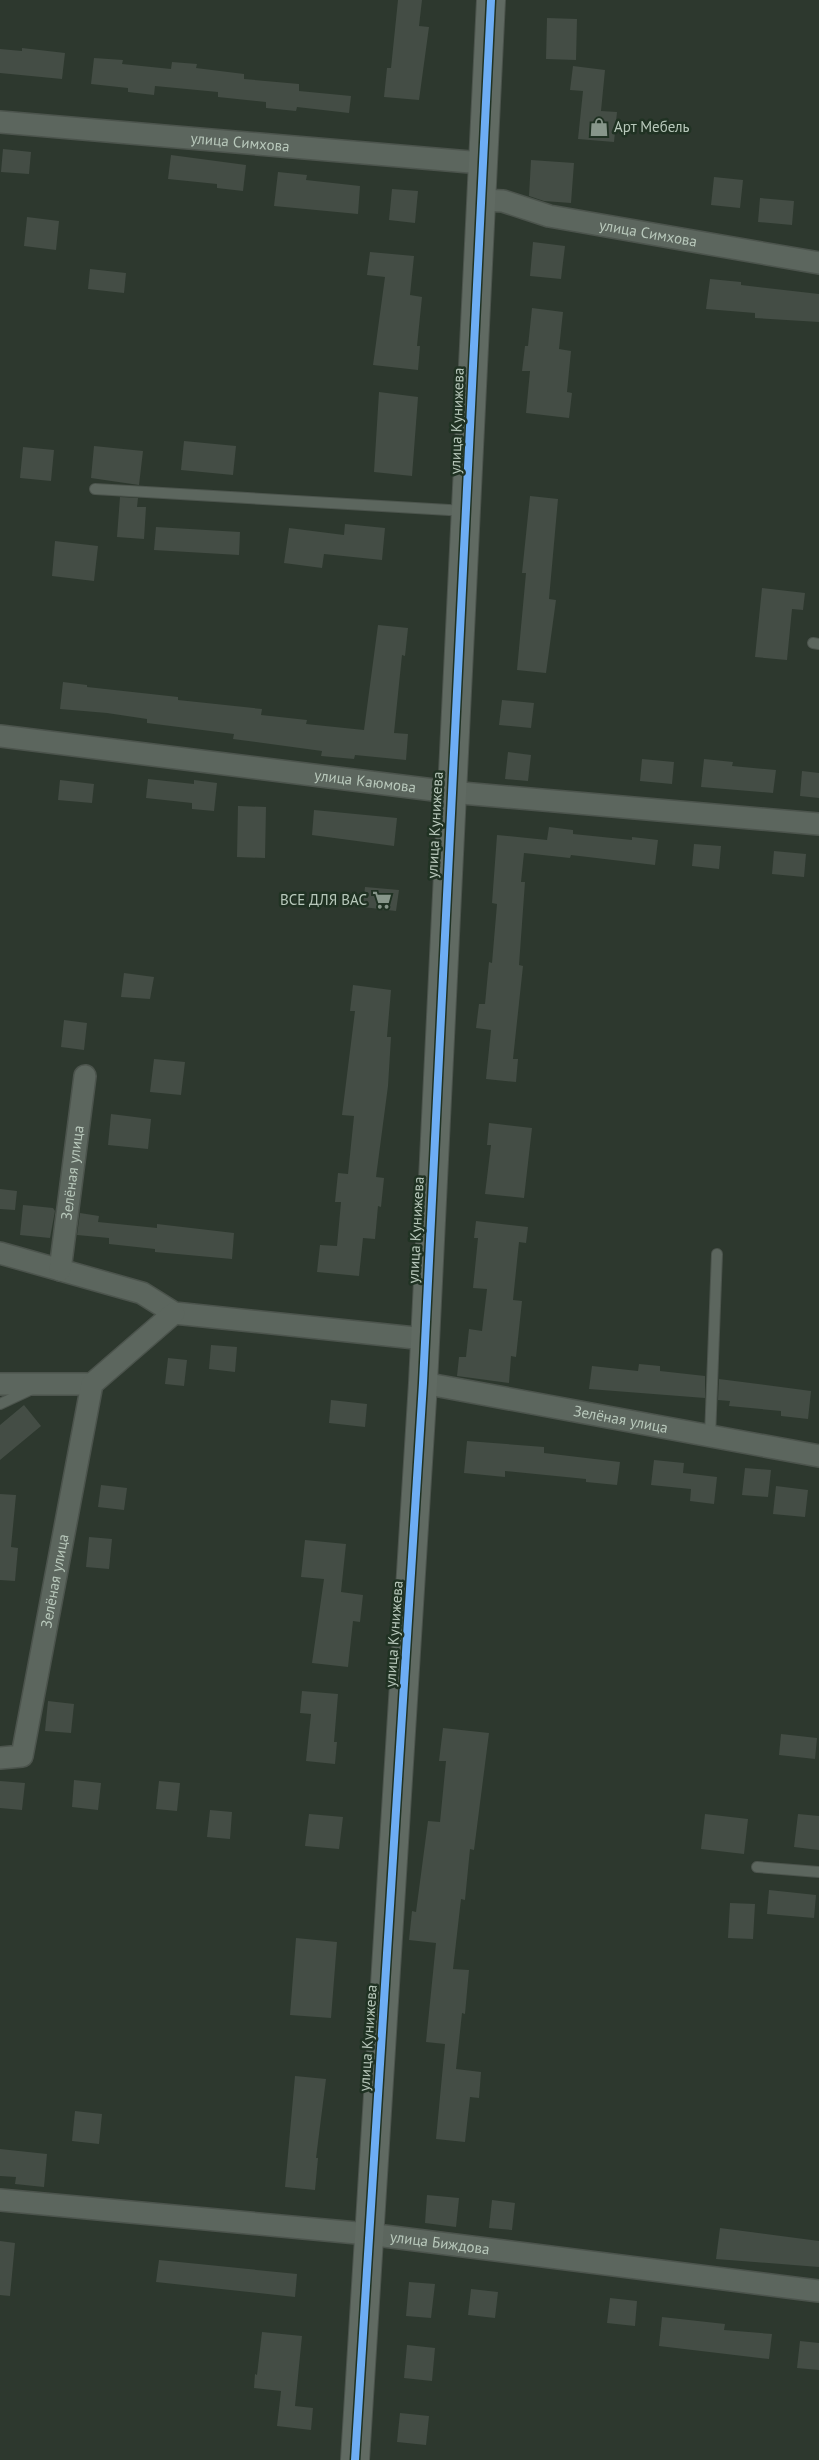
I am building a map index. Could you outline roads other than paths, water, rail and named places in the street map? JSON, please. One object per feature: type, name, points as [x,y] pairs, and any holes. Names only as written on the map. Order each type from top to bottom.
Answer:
[{"type":"street","name":"улица Кунижева","points":[[355,2460],[423,1383],[450,792],[467,512],[490,0]]},
{"type":"street","name":"улица Симхова","points":[[0,122],[482,163]]},
{"type":"street","name":"улица Симхова","points":[[480,200],[503,201],[549,216],[819,263]]},
{"type":"street","name":"улица Каюмова","points":[[0,736],[450,792],[819,824]]},
{"type":"street","name":"Зелёная улица","points":[[60,1270],[85,1076]]},
{"type":"street","points":[[0,1253],[142,1294],[174,1312],[425,1339]]},
{"type":"street","points":[[0,1384],[92,1384],[174,1312]]},
{"type":"street","name":"Зелёная улица","points":[[423,1383],[819,1456]]},
{"type":"street","name":"Зелёная улица","points":[[0,1758],[22,1756],[92,1384]]},
{"type":"street","name":"улица Биждова","points":[[0,2200],[368,2234],[819,2291]]},
{"type":"lane","points":[[96,489],[467,512]]},
{"type":"lane","points":[[710,1437],[718,1254]]},
{"type":"lane","points":[[0,1404],[44,1384]]},
{"type":"lane","points":[[757,1867],[819,1872]]},
{"type":"place","name":"Арт Мебель","points":[[599,127]]},
{"type":"place","name":"ВСЕ ДЛЯ ВАС","points":[[382,900]]}]
